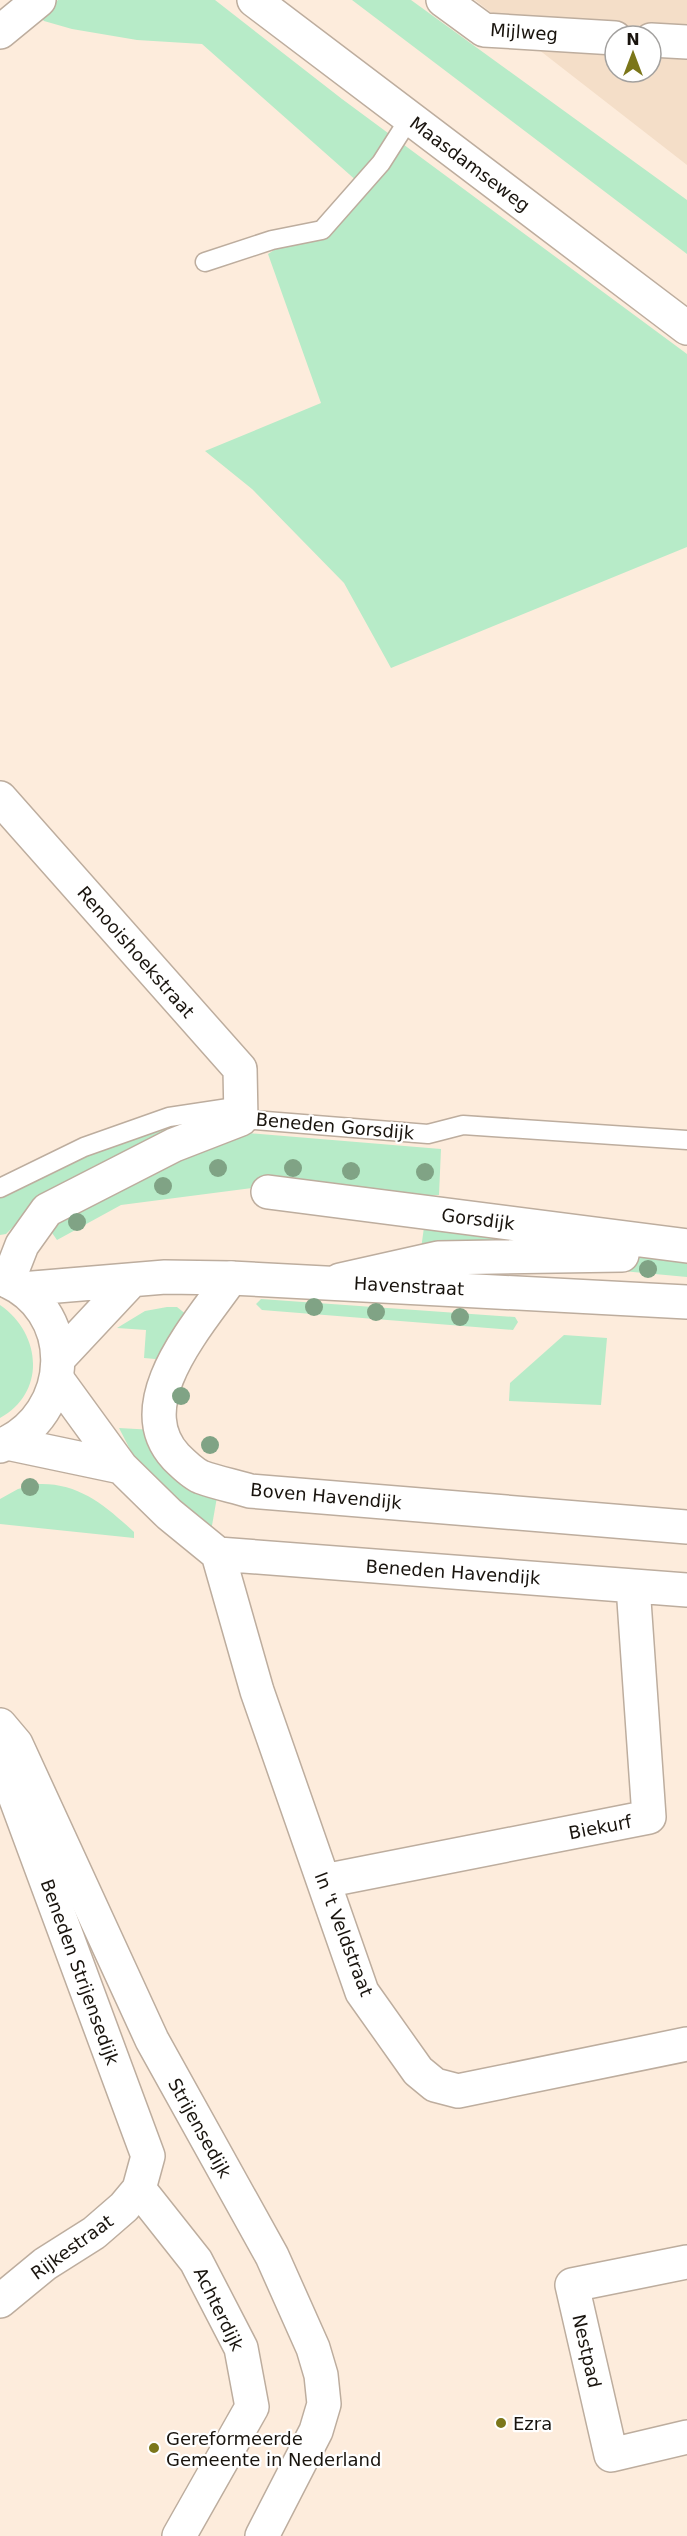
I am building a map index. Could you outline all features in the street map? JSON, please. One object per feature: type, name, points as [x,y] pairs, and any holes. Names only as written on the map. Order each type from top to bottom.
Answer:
[{"type":"street","name":"Maasdamseweg","points":[[254,0],[687,328]]},
{"type":"street","name":"Mijlweg","points":[[443,0],[484,30],[603,37]]},
{"type":"street","points":[[0,32],[35,4]]},
{"type":"street","points":[[663,41],[687,42]]},
{"type":"street","name":"Renooishoekstraat","points":[[0,798],[240,1070],[242,1112]]},
{"type":"street","name":"Beneden Gorsdijk","points":[[10,1282],[22,1245],[47,1210],[242,1112]]},
{"type":"street","name":"Gorsdijk","points":[[268,1192],[687,1246]]},
{"type":"street","name":"Gorsdijk","points":[[330,1282],[438,1258],[687,1255]]},
{"type":"street","name":"Havenstraat","points":[[10,1282],[132,1280],[165,1277],[231,1278],[687,1302]]},
{"type":"street","name":"Boven Havendijk","points":[[231,1278],[168,1370],[162,1390],[159,1416],[162,1435],[171,1451],[200,1476],[250,1491],[687,1527]]},
{"type":"street","points":[[3,1445],[22,1435],[44,1410],[58,1369],[132,1280]]},
{"type":"street","points":[[10,1282],[47,1318],[58,1369],[121,1467],[169,1514],[218,1554]]},
{"type":"street","points":[[3,1445],[121,1467]]},
{"type":"street","name":"Beneden Havendijk","points":[[218,1554],[687,1590]]},
{"type":"street","name":"In 't Veldstraat","points":[[218,1554],[257,1690],[362,1992],[418,2071],[435,2085],[458,2091],[687,2044]]},
{"type":"street","name":"Biekurf","points":[[324,1881],[649,1817],[633,1586]]},
{"type":"street","name":"Strijensedijk","points":[[0,1725],[16,1744],[152,2040],[272,2256],[313,2348],[321,2375],[324,2404],[316,2431],[262,2536]]},
{"type":"street","name":"Beneden Strijensedijk","points":[[0,1756],[147,2156],[139,2189]]},
{"type":"street","name":"Rijkestraat","points":[[0,2301],[45,2264],[106,2223],[139,2189]]},
{"type":"street","name":"Achterdijk","points":[[139,2189],[196,2261],[242,2348],[252,2407],[179,2536]]},
{"type":"street","name":"Nestpad","points":[[687,2262],[572,2285],[610,2455],[687,2437]]},
{"type":"lane","points":[[205,262],[272,240],[322,231],[381,163],[410,119]]},
{"type":"lane","name":"Beneden Gorsdijk","points":[[0,1188],[84,1146],[170,1117],[242,1112],[428,1134],[463,1125],[687,1140]]},
{"type":"shaded area","points":[[475,0],[687,0],[687,165]]},
{"type":"green space","points":[[58,0],[215,0],[342,99],[687,354],[687,547],[391,668],[344,583],[252,489],[205,451],[321,403],[268,254],[367,190],[202,44],[137,40],[72,29],[44,21],[40,17]]},
{"type":"green space","points":[[352,0],[411,0],[687,200],[687,254]]},
{"type":"green space","points":[[167,1128],[173,1129],[173,1133],[94,1166],[27,1213],[6,1234],[0,1235],[0,1197],[102,1148]]},
{"type":"green space","points":[[247,1133],[441,1149],[439,1195],[349,1197],[267,1186],[121,1205],[57,1240],[50,1230],[104,1191]]},
{"type":"green space","points":[[425,1220],[549,1239],[421,1249]]},
{"type":"green space","points":[[687,1254],[687,1277],[537,1263]]},
{"type":"green space","points":[[261,1299],[515,1317],[518,1322],[513,1330],[262,1310],[256,1304]]},
{"type":"green space","points":[[0,1305],[14,1317],[24,1331],[33,1362],[26,1393],[15,1407],[0,1418]]},
{"type":"green space","points":[[177,1307],[187,1315],[166,1360],[144,1358],[146,1330],[117,1328],[145,1311]]},
{"type":"green space","points":[[564,1335],[607,1338],[601,1405],[509,1401],[510,1383]]},
{"type":"green space","points":[[119,1428],[154,1430],[217,1497],[210,1537],[138,1465]]},
{"type":"green space","points":[[37,1484],[65,1487],[90,1497],[134,1532],[134,1538],[0,1524],[0,1499],[18,1489]]},
{"type":"place","name":"Ezra","points":[[501,2423]]},
{"type":"place","name":"Gereformeerde Gemeente in Nederland","points":[[154,2448]]}]
